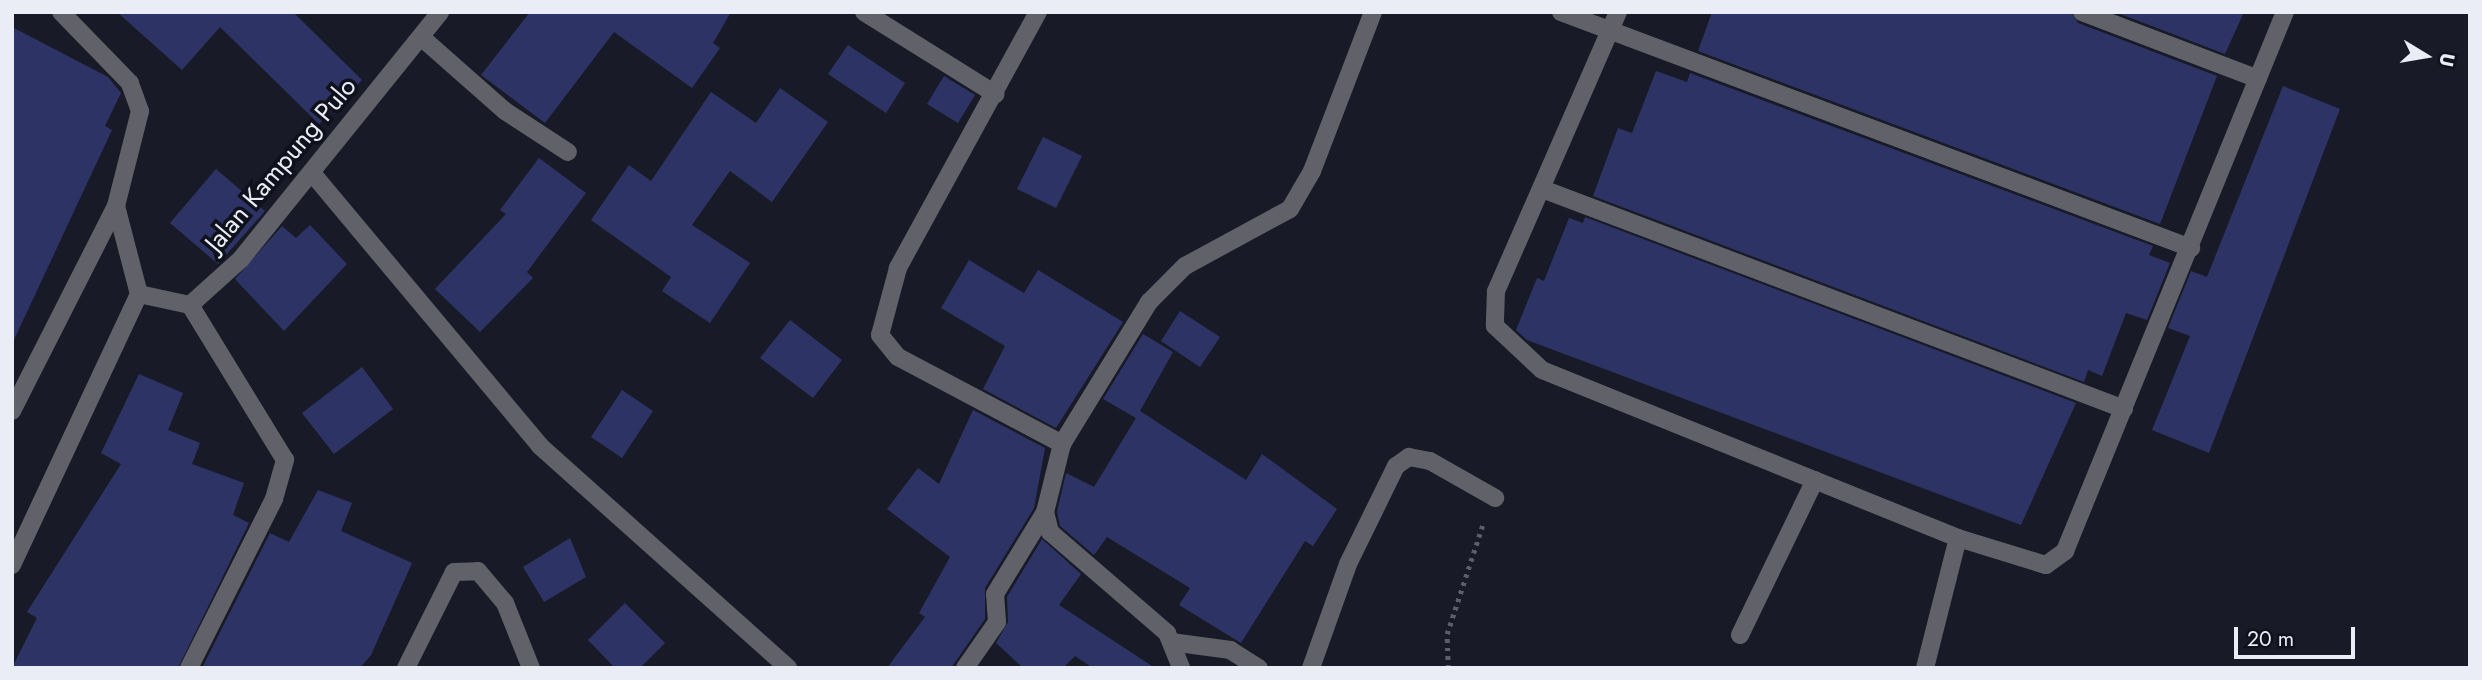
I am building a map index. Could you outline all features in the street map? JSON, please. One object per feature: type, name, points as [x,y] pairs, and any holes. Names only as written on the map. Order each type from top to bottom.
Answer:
[{"type":"street","points":[[12,411],[116,206],[140,111],[130,83],[61,12]]},
{"type":"street","name":"Jalan Kampung Pulo","points":[[190,305],[241,259],[440,12]]},
{"type":"street","points":[[864,12],[995,94]]},
{"type":"street","points":[[1038,12],[898,268],[880,335],[898,357],[1062,444]]},
{"type":"street","points":[[965,668],[997,622],[995,594],[1045,512],[1062,444],[1149,302],[1185,266],[1290,209],[1312,171],[1373,12]]},
{"type":"street","points":[[1561,12],[2192,248]]},
{"type":"street","points":[[1618,12],[1545,190],[1494,298],[1494,326],[1542,370],[1958,538],[2032,564],[2057,562],[2192,248],[2285,12]]},
{"type":"street","points":[[2082,12],[2258,79]]},
{"type":"street","points":[[421,37],[505,111],[568,152]]},
{"type":"street","points":[[312,173],[540,446],[788,668]]},
{"type":"street","points":[[1545,190],[2124,409]]},
{"type":"street","points":[[12,565],[139,294],[116,206]]},
{"type":"street","points":[[139,294],[190,305],[285,460],[274,499],[190,668]]},
{"type":"street","points":[[1311,668],[1348,564],[1396,466],[1409,457],[1430,461],[1495,498]]},
{"type":"street","points":[[1740,635],[1815,480]]},
{"type":"street","points":[[1045,512],[1050,532],[1065,551],[1171,642],[1181,668]]},
{"type":"street","points":[[1926,668],[1958,538]]},
{"type":"street","points":[[406,668],[454,572],[478,571],[505,603],[531,668]]},
{"type":"street","points":[[1171,642],[1230,650],[1259,668]]},
{"type":"path","points":[[1448,668],[1447,634],[1495,498]]},
{"type":"building","points":[[117,12],[293,12],[362,80],[319,124],[220,27],[182,70]]},
{"type":"building","points":[[530,12],[731,12],[713,43],[720,48],[692,88],[614,32],[545,123],[481,75]]},
{"type":"building","points":[[1712,12],[2071,12],[2078,23],[2217,76],[2160,224],[1698,51]]},
{"type":"building","points":[[2115,12],[2244,12],[2225,54]]},
{"type":"building","points":[[12,27],[108,77],[121,93],[105,126],[112,130],[12,344]]},
{"type":"building","points":[[848,45],[905,83],[886,113],[828,74]]},
{"type":"building","points":[[1656,71],[1687,82],[1690,73],[2153,246],[2149,255],[2170,263],[2147,320],[2126,313],[2102,376],[2088,370],[2084,382],[1593,196],[1618,128],[1632,133]]},
{"type":"building","points":[[944,76],[975,95],[958,123],[927,104]]},
{"type":"building","points":[[2283,86],[2340,109],[2209,453],[2152,430],[2190,336],[2168,328],[2191,271],[2207,277]]},
{"type":"building","points":[[780,88],[828,122],[772,202],[730,171],[692,225],[750,263],[710,323],[662,291],[671,277],[591,220],[629,165],[651,181],[711,92],[756,123]]},
{"type":"building","points":[[1043,137],[1082,156],[1056,208],[1017,189]]},
{"type":"building","points":[[539,158],[586,193],[527,272],[533,278],[480,332],[435,289],[506,214],[500,210]]},
{"type":"building","points":[[216,169],[265,211],[218,264],[170,223]]},
{"type":"building","points":[[1585,217],[2076,403],[2021,525],[1527,340],[1516,330],[1537,278],[1544,281],[1569,218],[1583,223]]},
{"type":"building","points":[[310,225],[347,264],[284,331],[235,279],[282,226],[296,238]]},
{"type":"building","points":[[969,260],[1024,293],[1038,270],[1123,322],[1056,428],[983,389],[1005,346],[941,308]]},
{"type":"building","points":[[1180,311],[1220,337],[1200,367],[1161,341]]},
{"type":"building","points":[[790,320],[842,360],[813,398],[760,358]]},
{"type":"building","points":[[1143,334],[1173,352],[1140,411],[1246,480],[1262,454],[1337,509],[1313,546],[1305,541],[1241,643],[1179,605],[1190,588],[1107,537],[1094,555],[1060,526],[1057,512],[1066,473],[1094,487],[1136,418],[1103,399]]},
{"type":"building","points":[[362,367],[393,409],[334,454],[302,413]]},
{"type":"building","points":[[139,374],[183,393],[168,430],[200,443],[192,464],[244,483],[233,515],[249,523],[178,668],[12,668],[37,618],[27,612],[121,464],[101,453]]},
{"type":"building","points":[[622,390],[653,411],[622,458],[591,437]]},
{"type":"building","points":[[973,410],[1045,448],[1034,508],[985,588],[985,619],[951,668],[887,668],[925,617],[919,613],[950,557],[887,509],[918,468],[939,484]]},
{"type":"building","points":[[318,490],[352,503],[341,531],[412,563],[371,655],[360,668],[202,668],[270,533],[289,542]]},
{"type":"building","points":[[570,538],[586,577],[544,602],[523,567]]},
{"type":"building","points":[[1042,539],[1081,574],[1059,605],[1155,668],[1093,668],[1075,656],[1063,668],[1023,668],[996,643],[1008,622],[1007,597]]},
{"type":"building","points":[[625,603],[665,643],[640,668],[615,668],[588,640]]}]
